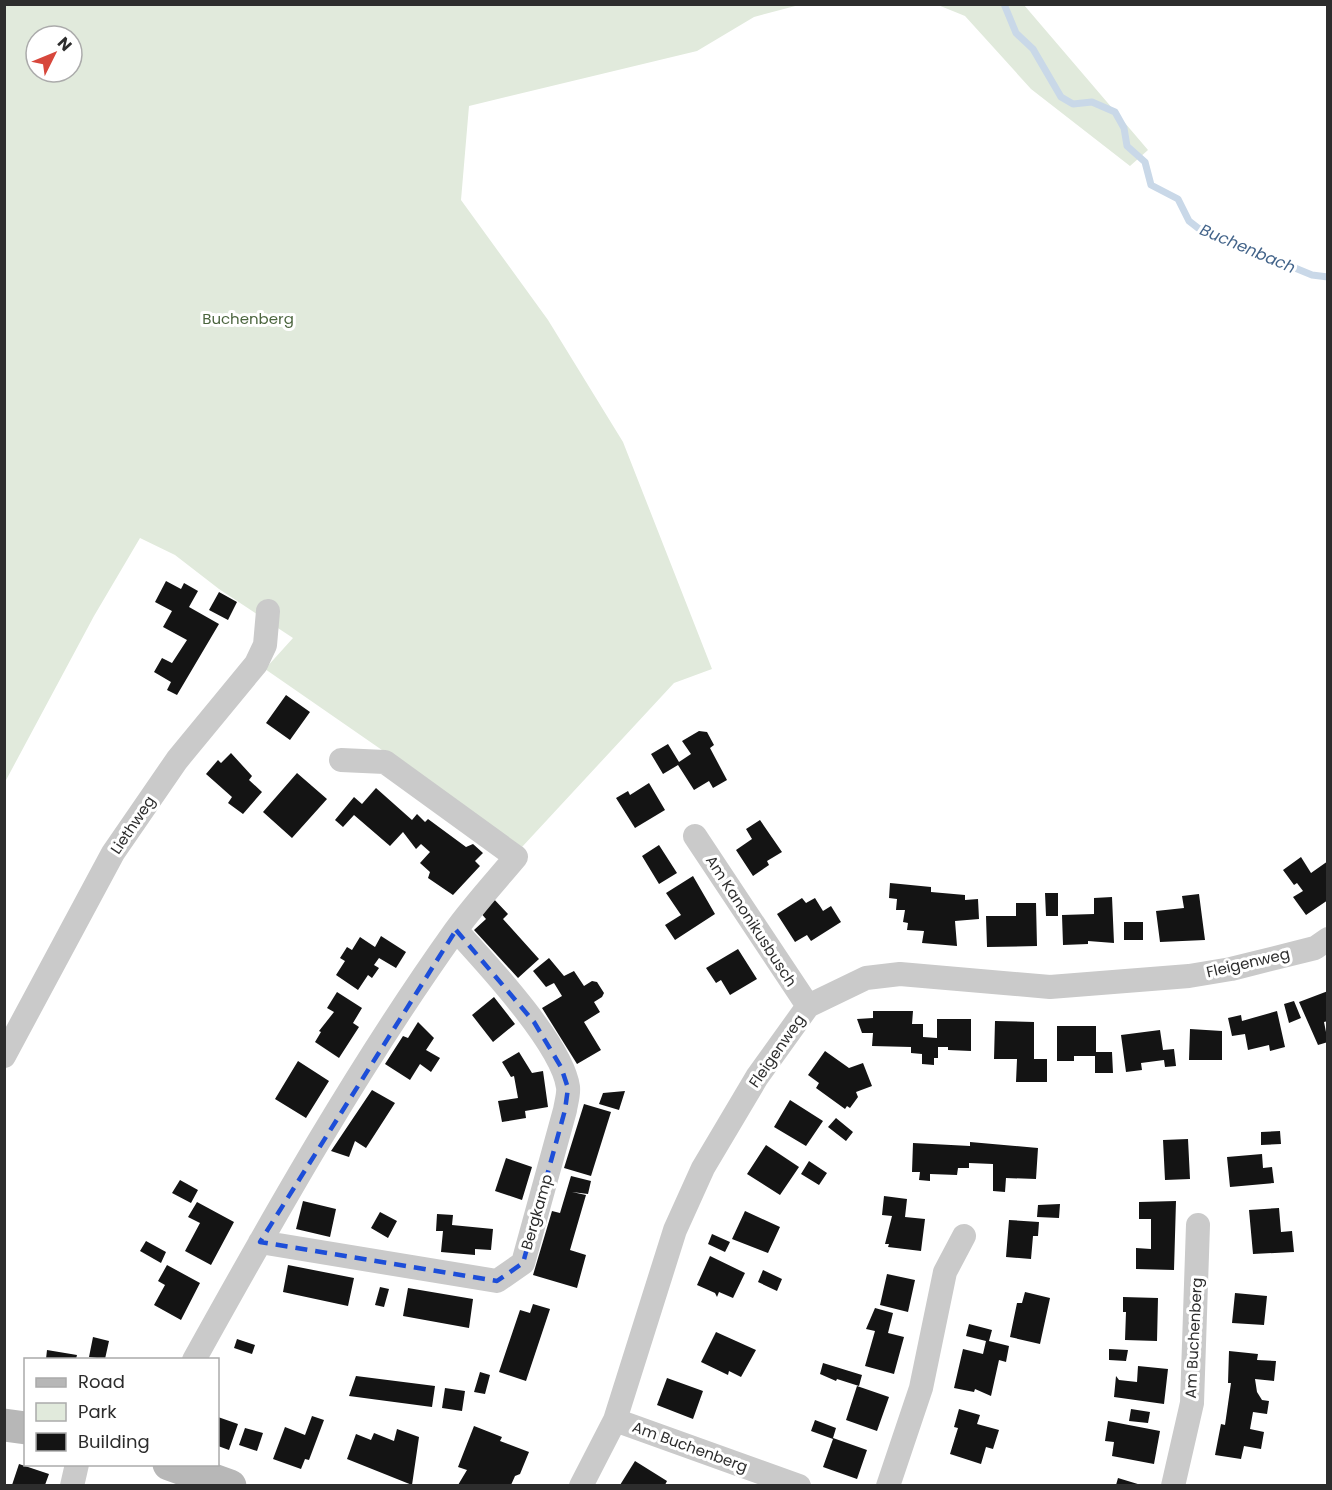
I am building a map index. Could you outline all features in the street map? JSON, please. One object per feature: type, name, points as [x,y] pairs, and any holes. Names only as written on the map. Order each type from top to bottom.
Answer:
[{"type":"main road","points":[[4,1425],[24,1428]]},
{"type":"main road","points":[[175,1466],[230,1485]]},
{"type":"street","name":"Liethweg","points":[[6,1051],[113,853],[177,760],[256,664],[265,645],[268,611]]},
{"type":"street","points":[[195,1358],[260,1242],[382,1041],[456,930],[516,857],[385,762],[341,760]]},
{"type":"street","name":"Am Kanonikusbusch","points":[[695,836],[808,1006]]},
{"type":"street","name":"Bergkamp","points":[[260,1242],[497,1281],[523,1263],[565,1110],[568,1088],[561,1067],[534,1022],[456,930]]},
{"type":"street","name":"Fleigenweg","points":[[581,1485],[615,1420],[675,1230],[703,1168],[757,1077],[808,1006],[866,978],[900,974],[1050,987],[1189,976],[1231,969],[1315,948],[1328,939]]},
{"type":"street","name":"Am Buchenberg","points":[[1173,1485],[1192,1402],[1198,1225]]},
{"type":"street","points":[[888,1485],[921,1388],[945,1272],[963,1236]]},
{"type":"street","name":"Am Buchenberg","points":[[615,1420],[799,1485]]},
{"type":"street","points":[[72,1485],[77,1466]]},
{"type":"highlighted area","points":[[456,930],[534,1022],[561,1067],[568,1088],[565,1110],[523,1263],[497,1281],[260,1242]]},
{"type":"green space","name":"Buchenberg","points":[[5,5],[799,5],[754,17],[697,51],[469,106],[461,200],[548,320],[623,442],[712,669],[674,683],[522,847],[265,669],[293,638],[219,589],[175,555],[140,538],[94,616],[5,782]]},
{"type":"green space","points":[[938,5],[1024,5],[1148,150],[1130,166],[1031,89],[965,16]]},
{"type":"building","points":[[166,581],[181,589],[184,583],[198,591],[189,607],[219,624],[177,695],[167,690],[171,682],[154,672],[162,658],[172,663],[187,640],[163,627],[172,611],[155,602]]},
{"type":"building","points":[[219,592],[237,602],[228,620],[209,610]]},
{"type":"building","points":[[286,695],[310,712],[290,740],[266,723]]},
{"type":"building","points":[[699,731],[707,732],[714,745],[710,748],[727,780],[713,788],[709,781],[694,790],[678,765],[663,774],[651,754],[668,744],[679,762],[691,754],[682,741]]},
{"type":"building","points":[[231,753],[252,776],[249,780],[262,792],[243,814],[228,803],[232,797],[206,774],[218,760],[221,763]]},
{"type":"building","points":[[297,773],[327,799],[292,838],[263,812]]},
{"type":"building","points":[[649,783],[665,810],[635,828],[616,798],[628,791],[630,795]]},
{"type":"building","points":[[376,788],[412,820],[417,814],[425,822],[428,819],[466,847],[473,844],[483,853],[475,861],[480,866],[453,895],[428,878],[430,872],[420,863],[430,852],[421,844],[416,849],[403,832],[390,846],[354,815],[343,827],[335,820],[354,797],[362,804]]},
{"type":"building","points":[[760,820],[782,852],[767,861],[769,865],[753,876],[736,850],[752,839],[746,829]]},
{"type":"building","points":[[659,845],[677,873],[659,884],[642,856]]},
{"type":"building","points":[[1301,857],[1311,873],[1328,861],[1328,900],[1306,915],[1293,897],[1303,891],[1297,883],[1294,885],[1283,870]]},
{"type":"building","points":[[693,876],[715,914],[675,940],[665,925],[681,915],[666,893]]},
{"type":"building","points":[[890,883],[931,887],[931,892],[965,895],[965,900],[978,899],[979,919],[955,921],[957,946],[922,943],[924,931],[907,930],[908,923],[903,922],[905,910],[896,910],[897,899],[889,898]]},
{"type":"building","points":[[1045,893],[1058,893],[1058,916],[1046,916]]},
{"type":"building","points":[[1199,894],[1205,940],[1160,942],[1156,911],[1184,908],[1182,896]]},
{"type":"building","points":[[491,896],[508,914],[503,919],[539,959],[518,978],[474,930],[486,919],[479,911]]},
{"type":"building","points":[[1112,897],[1114,943],[1088,941],[1088,944],[1063,945],[1062,915],[1094,914],[1094,898]]},
{"type":"building","points":[[802,898],[806,903],[815,898],[823,911],[831,906],[841,922],[811,941],[807,935],[795,942],[777,914]]},
{"type":"building","points":[[1016,903],[1036,903],[1037,946],[987,947],[986,916],[1016,916]]},
{"type":"building","points":[[1124,922],[1143,922],[1143,940],[1124,940]]},
{"type":"building","points":[[381,936],[406,952],[396,968],[379,958],[374,965],[379,968],[372,978],[368,975],[358,990],[336,975],[345,961],[340,958],[347,947],[352,950],[360,937],[375,947]]},
{"type":"building","points":[[738,949],[757,979],[730,995],[721,980],[716,983],[706,968]]},
{"type":"building","points":[[549,958],[564,976],[574,971],[584,986],[592,981],[597,982],[604,993],[594,1002],[600,1012],[584,1022],[601,1050],[577,1064],[542,1008],[562,996],[554,983],[546,987],[533,971]]},
{"type":"building","points":[[1328,991],[1328,1021],[1324,1022],[1328,1042],[1318,1045],[1299,1002]]},
{"type":"building","points":[[337,992],[362,1008],[353,1023],[359,1027],[339,1058],[315,1042],[321,1032],[319,1031],[334,1012],[327,1008]]},
{"type":"building","points":[[494,997],[515,1024],[493,1042],[472,1015]]},
{"type":"building","points":[[1294,1001],[1301,1018],[1289,1023],[1284,1004]]},
{"type":"building","points":[[873,1011],[913,1011],[912,1024],[923,1024],[923,1037],[937,1038],[937,1019],[971,1019],[971,1051],[938,1047],[938,1058],[934,1058],[934,1065],[922,1064],[922,1054],[911,1053],[911,1047],[872,1046],[873,1033],[862,1033],[857,1019],[873,1018]]},
{"type":"building","points":[[1277,1011],[1285,1047],[1270,1051],[1269,1045],[1248,1050],[1245,1034],[1232,1036],[1228,1018],[1241,1015],[1242,1021]]},
{"type":"building","points":[[995,1021],[1034,1022],[1034,1059],[1047,1059],[1047,1082],[1016,1082],[1017,1059],[994,1059]]},
{"type":"building","points":[[418,1022],[434,1038],[426,1050],[440,1058],[431,1072],[420,1064],[410,1080],[385,1064],[403,1036],[408,1038]]},
{"type":"building","points":[[1057,1026],[1096,1026],[1096,1052],[1112,1052],[1113,1073],[1095,1073],[1095,1056],[1074,1056],[1074,1061],[1057,1061]]},
{"type":"building","points":[[1190,1029],[1222,1031],[1222,1060],[1189,1060]]},
{"type":"building","points":[[1160,1030],[1163,1050],[1174,1049],[1176,1066],[1165,1067],[1164,1060],[1141,1063],[1142,1070],[1126,1072],[1121,1035]]},
{"type":"building","points":[[825,1051],[849,1068],[863,1063],[872,1086],[856,1092],[858,1097],[850,1108],[847,1106],[845,1109],[816,1088],[819,1083],[808,1075]]},
{"type":"building","points":[[519,1052],[532,1073],[543,1071],[548,1107],[525,1111],[526,1118],[502,1122],[498,1101],[518,1098],[514,1076],[511,1077],[502,1062]]},
{"type":"building","points":[[298,1061],[329,1081],[306,1118],[275,1099]]},
{"type":"building","points":[[372,1090],[395,1103],[366,1148],[355,1141],[349,1157],[331,1151]]},
{"type":"building","points":[[625,1091],[619,1110],[599,1104],[603,1093]]},
{"type":"building","points":[[790,1100],[823,1121],[806,1146],[774,1127]]},
{"type":"building","points":[[584,1104],[611,1112],[591,1176],[564,1168]]},
{"type":"building","points":[[836,1118],[853,1132],[846,1141],[828,1127]]},
{"type":"building","points":[[1280,1131],[1281,1144],[1261,1145],[1261,1132]]},
{"type":"building","points":[[1188,1139],[1190,1179],[1165,1180],[1163,1140]]},
{"type":"building","points":[[970,1142],[1038,1148],[1036,1179],[1006,1178],[1005,1192],[993,1191],[993,1164],[969,1163],[969,1168],[958,1168],[957,1175],[930,1174],[930,1181],[919,1180],[920,1172],[912,1172],[913,1143],[970,1146]]},
{"type":"building","points":[[766,1145],[799,1167],[780,1195],[747,1174]]},
{"type":"building","points":[[1262,1154],[1263,1168],[1272,1167],[1274,1183],[1230,1187],[1227,1157]]},
{"type":"building","points":[[506,1158],[532,1167],[522,1200],[495,1191]]},
{"type":"building","points":[[809,1161],[827,1173],[819,1185],[801,1174]]},
{"type":"building","points":[[571,1176],[591,1181],[588,1194],[572,1192],[586,1195],[570,1250],[586,1255],[577,1288],[533,1275],[552,1211],[560,1213]]},
{"type":"building","points":[[180,1180],[198,1190],[191,1203],[172,1193]]},
{"type":"building","points":[[884,1196],[907,1199],[905,1217],[925,1219],[921,1251],[888,1247],[889,1244],[885,1244],[892,1216],[882,1215]]},
{"type":"building","points":[[303,1201],[336,1209],[330,1237],[296,1229]]},
{"type":"building","points":[[1176,1201],[1174,1270],[1136,1269],[1136,1248],[1151,1249],[1151,1219],[1139,1219],[1139,1202]]},
{"type":"building","points":[[197,1202],[234,1222],[211,1265],[185,1251],[200,1223],[188,1217]]},
{"type":"building","points":[[1060,1204],[1059,1218],[1037,1217],[1038,1205]]},
{"type":"building","points":[[1279,1208],[1281,1232],[1292,1231],[1294,1252],[1253,1254],[1249,1210]]},
{"type":"building","points":[[745,1211],[780,1227],[768,1253],[732,1239]]},
{"type":"building","points":[[380,1212],[397,1221],[388,1238],[371,1228]]},
{"type":"building","points":[[437,1214],[453,1215],[452,1225],[493,1229],[491,1250],[475,1249],[475,1255],[441,1252],[443,1231],[436,1231]]},
{"type":"building","points":[[1009,1220],[1039,1222],[1038,1236],[1033,1236],[1031,1259],[1006,1257]]},
{"type":"building","points":[[712,1234],[730,1242],[725,1252],[708,1244]]},
{"type":"building","points":[[146,1241],[166,1252],[161,1263],[140,1251]]},
{"type":"building","points":[[710,1256],[745,1273],[733,1298],[719,1292],[717,1297],[715,1293],[697,1285]]},
{"type":"building","points":[[167,1265],[200,1283],[181,1320],[154,1305],[165,1285],[158,1281]]},
{"type":"building","points":[[288,1265],[354,1278],[348,1306],[283,1292]]},
{"type":"building","points":[[763,1270],[782,1279],[777,1291],[758,1282]]},
{"type":"building","points":[[887,1274],[915,1280],[908,1312],[880,1305]]},
{"type":"building","points":[[380,1287],[389,1289],[384,1307],[375,1305]]},
{"type":"building","points":[[408,1288],[473,1299],[469,1328],[403,1316]]},
{"type":"building","points":[[1025,1292],[1050,1298],[1040,1344],[1010,1337],[1017,1303],[1022,1303]]},
{"type":"building","points":[[1235,1293],[1267,1296],[1264,1325],[1232,1323]]},
{"type":"building","points":[[1123,1297],[1158,1298],[1157,1341],[1125,1340],[1126,1312],[1123,1312]]},
{"type":"building","points":[[533,1304],[550,1309],[526,1381],[499,1372],[520,1310],[530,1313]]},
{"type":"building","points":[[875,1308],[893,1313],[888,1333],[904,1337],[894,1374],[865,1366],[875,1331],[866,1329]]},
{"type":"building","points":[[969,1324],[992,1330],[989,1341],[1009,1346],[1006,1362],[999,1360],[991,1396],[975,1389],[974,1392],[954,1388],[963,1349],[983,1354],[986,1341],[966,1336]]},
{"type":"building","points":[[716,1332],[756,1350],[741,1377],[729,1371],[728,1375],[701,1362]]},
{"type":"building","points":[[93,1337],[109,1341],[105,1358],[89,1357]]},
{"type":"building","points":[[237,1339],[255,1345],[252,1354],[234,1348]]},
{"type":"building","points":[[1109,1349],[1128,1350],[1126,1361],[1109,1360]]},
{"type":"building","points":[[47,1350],[77,1355],[76,1358],[46,1358]]},
{"type":"building","points":[[1229,1351],[1258,1354],[1257,1360],[1276,1361],[1274,1381],[1255,1379],[1257,1392],[1262,1400],[1269,1401],[1267,1414],[1253,1412],[1250,1429],[1264,1432],[1261,1449],[1244,1446],[1241,1459],[1215,1455],[1221,1424],[1225,1425],[1231,1383],[1228,1383]]},
{"type":"building","points":[[823,1363],[862,1375],[859,1386],[837,1379],[836,1381],[820,1374]]},
{"type":"building","points":[[1138,1366],[1168,1369],[1164,1404],[1114,1397],[1116,1376],[1119,1380],[1137,1382]]},
{"type":"building","points":[[480,1372],[490,1375],[485,1394],[474,1392]]},
{"type":"building","points":[[356,1376],[435,1386],[432,1407],[349,1396]]},
{"type":"building","points":[[667,1378],[703,1391],[693,1419],[657,1405]]},
{"type":"building","points":[[857,1386],[889,1397],[877,1431],[846,1420]]},
{"type":"building","points":[[445,1388],[465,1391],[462,1411],[442,1408]]},
{"type":"building","points":[[959,1409],[980,1415],[977,1424],[999,1430],[993,1449],[986,1447],[981,1464],[950,1454],[958,1428],[954,1427]]},
{"type":"building","points":[[1131,1409],[1150,1412],[1148,1423],[1129,1421]]},
{"type":"building","points":[[312,1416],[324,1420],[309,1460],[305,1459],[301,1469],[273,1459],[285,1427],[305,1435]]},
{"type":"building","points":[[219,1417],[238,1424],[229,1450],[219,1446]]},
{"type":"building","points":[[815,1420],[836,1428],[833,1438],[867,1450],[857,1479],[823,1467],[833,1439],[811,1431]]},
{"type":"building","points":[[1108,1421],[1160,1431],[1154,1464],[1112,1456],[1114,1442],[1105,1441]]},
{"type":"building","points":[[474,1426],[502,1437],[500,1441],[529,1452],[520,1474],[515,1476],[511,1485],[458,1485],[467,1470],[458,1467]]},
{"type":"building","points":[[245,1428],[263,1433],[257,1451],[239,1445]]},
{"type":"building","points":[[397,1429],[419,1437],[412,1485],[347,1459],[356,1434],[371,1440],[374,1433],[394,1441]]},
{"type":"building","points":[[635,1461],[667,1481],[665,1485],[620,1485]]},
{"type":"building","points":[[19,1464],[49,1474],[45,1485],[12,1485]]},
{"type":"building","points":[[1118,1478],[1141,1485],[1116,1485]]},
{"type":"waterway","name":"Buchenbach","points":[[1004,4],[1016,33],[1033,49],[1061,97],[1073,104],[1092,102],[1115,112],[1124,128],[1127,146],[1145,162],[1151,185],[1178,199],[1189,221],[1198,228],[1312,275],[1328,277]]}]
